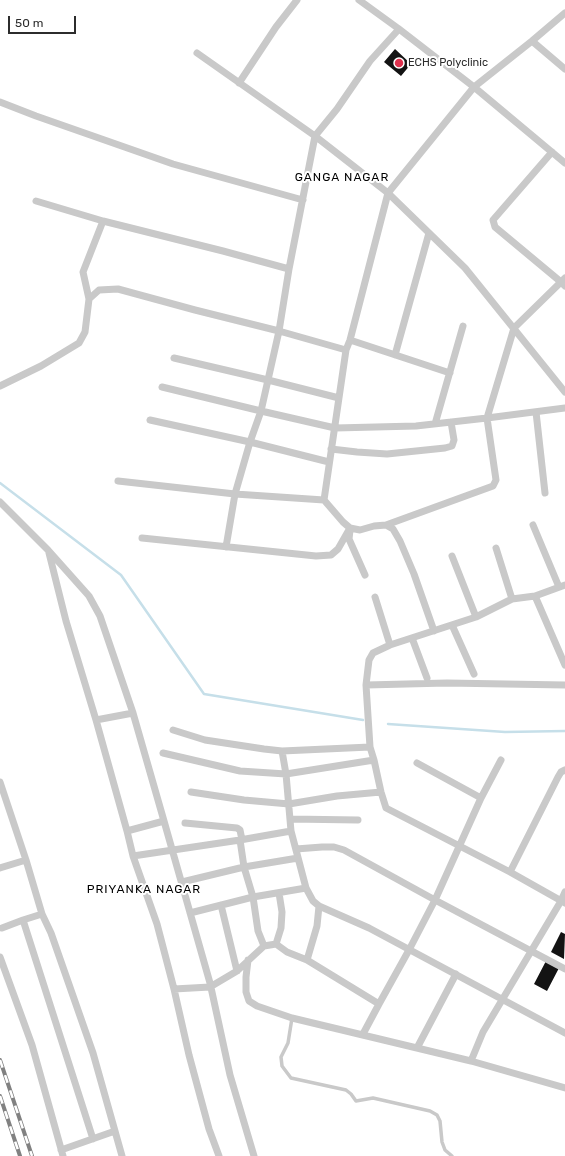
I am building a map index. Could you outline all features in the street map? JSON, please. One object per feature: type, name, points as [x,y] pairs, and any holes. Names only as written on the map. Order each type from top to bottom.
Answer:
[{"type":"street","points":[[239,83],[276,27],[297,0]]},
{"type":"street","points":[[359,0],[474,87],[565,163]]},
{"type":"street","points":[[324,500],[346,350],[350,340],[388,193],[474,87],[565,13]]},
{"type":"street","points":[[226,547],[235,494],[250,442],[261,411],[279,331],[288,270],[315,136],[337,109],[370,62],[398,29]]},
{"type":"street","points":[[532,41],[565,69]]},
{"type":"street","points":[[197,53],[315,136],[388,193],[465,268],[565,392]]},
{"type":"street","points":[[0,102],[173,164],[302,200]]},
{"type":"street","points":[[118,480],[235,494],[324,500],[350,528],[360,530],[374,526],[386,525],[493,486],[496,480],[487,418],[514,328],[564,282],[495,227],[493,220],[552,152]]},
{"type":"street","points":[[36,201],[103,221],[223,251],[288,270]]},
{"type":"street","points":[[0,386],[41,366],[79,344],[85,332],[88,300],[82,272],[103,221]]},
{"type":"street","points":[[395,355],[429,233]]},
{"type":"street","points":[[88,300],[99,290],[118,289],[346,350]]},
{"type":"street","points":[[435,424],[464,326]]},
{"type":"street","points":[[350,340],[450,373]]},
{"type":"street","points":[[174,358],[339,398]]},
{"type":"street","points":[[162,387],[335,428],[416,426],[565,408]]},
{"type":"street","points":[[536,412],[545,493]]},
{"type":"street","points":[[150,420],[250,442],[329,462]]},
{"type":"street","points":[[332,450],[387,454],[445,448],[452,446],[454,440],[451,422]]},
{"type":"street","points":[[0,502],[48,550],[89,596],[100,616],[133,713],[182,882],[210,987],[230,1075],[254,1156]]},
{"type":"street","points":[[386,525],[393,529],[400,541],[414,574],[434,631]]},
{"type":"street","points":[[533,525],[562,586],[535,596],[512,599],[476,617],[390,645],[373,653],[369,660],[366,685],[370,747],[386,808],[510,872],[563,902]]},
{"type":"street","points":[[142,538],[316,556],[331,555],[338,549],[350,528]]},
{"type":"street","points":[[350,528],[349,539],[365,575]]},
{"type":"street","points":[[496,548],[512,599]]},
{"type":"street","points":[[48,550],[66,621],[96,720],[133,856],[157,924],[174,989],[188,1055],[209,1129],[219,1156]]},
{"type":"street","points":[[452,556],[476,617]]},
{"type":"street","points":[[535,596],[565,665]]},
{"type":"street","points":[[375,597],[390,645]]},
{"type":"street","points":[[452,625],[474,674]]},
{"type":"street","points":[[412,638],[427,678]]},
{"type":"street","points":[[366,685],[447,683],[565,685]]},
{"type":"street","points":[[96,720],[133,713]]},
{"type":"street","points":[[173,730],[205,740],[282,751],[370,747]]},
{"type":"street","points":[[282,751],[286,774],[291,831],[306,888],[313,901],[319,906],[369,928],[565,1033]]},
{"type":"street","points":[[163,753],[240,771],[286,774],[374,760]]},
{"type":"street","points":[[363,1034],[410,950],[501,760]]},
{"type":"street","points":[[417,763],[482,798]]},
{"type":"street","points":[[510,872],[558,777],[561,772],[565,770]]},
{"type":"street","points":[[0,782],[42,914],[51,933],[93,1053],[122,1156]]},
{"type":"street","points":[[191,792],[244,800],[289,804],[337,796],[381,792]]},
{"type":"street","points":[[290,819],[358,820]]},
{"type":"street","points":[[127,831],[164,821]]},
{"type":"street","points":[[185,823],[237,828],[240,830],[244,867],[253,897],[258,931],[264,946]]},
{"type":"street","points":[[133,856],[291,831]]},
{"type":"street","points":[[296,850],[322,847],[334,847],[344,850],[565,969]]},
{"type":"street","points":[[182,882],[244,867],[298,858]]},
{"type":"street","points":[[0,868],[26,860]]},
{"type":"street","points":[[190,913],[253,897],[306,888]]},
{"type":"street","points":[[276,944],[281,928],[282,912],[279,892]]},
{"type":"street","points":[[471,1061],[483,1032],[531,951],[563,902],[565,892]]},
{"type":"street","points":[[221,905],[237,971]]},
{"type":"street","points":[[307,960],[317,926],[319,906]]},
{"type":"street","points":[[1,926],[42,914]]},
{"type":"street","points":[[22,920],[93,1139]]},
{"type":"street","points":[[174,989],[210,987],[237,971],[264,946],[276,944],[287,952],[307,960],[379,1004]]},
{"type":"street","points":[[0,957],[32,1045],[62,1153],[115,1131]]},
{"type":"street","points":[[248,960],[246,992],[249,1001],[257,1006],[292,1018],[471,1061],[565,1088]]},
{"type":"street","points":[[417,1048],[456,974]]},
{"type":"lane","points":[[292,1018],[288,1043],[281,1057],[282,1066],[291,1078],[346,1090],[356,1101],[373,1098],[430,1111],[437,1115],[440,1121],[442,1142],[445,1150],[452,1156]]},
{"type":"building","points":[[395,49],[411,64],[401,76],[384,62]]},
{"type":"building","points":[[561,932],[565,934],[564,959],[551,952]]},
{"type":"building","points":[[546,961],[559,968],[547,991],[534,984]]},
{"type":"waterway","points":[[0,483],[121,575],[204,694],[363,720]]},
{"type":"waterway","points":[[388,724],[505,732],[565,731]]},
{"type":"railway","points":[[0,1060],[32,1156]]},
{"type":"railway","points":[[0,1096],[20,1156]]},
{"type":"place","name":"ECHS Polyclinic","points":[[399,63]]},
{"type":"district","name":"GANGA NAGAR","points":[[342,178]]},
{"type":"district","name":"PRIYANKA NAGAR","points":[[144,890]]}]
